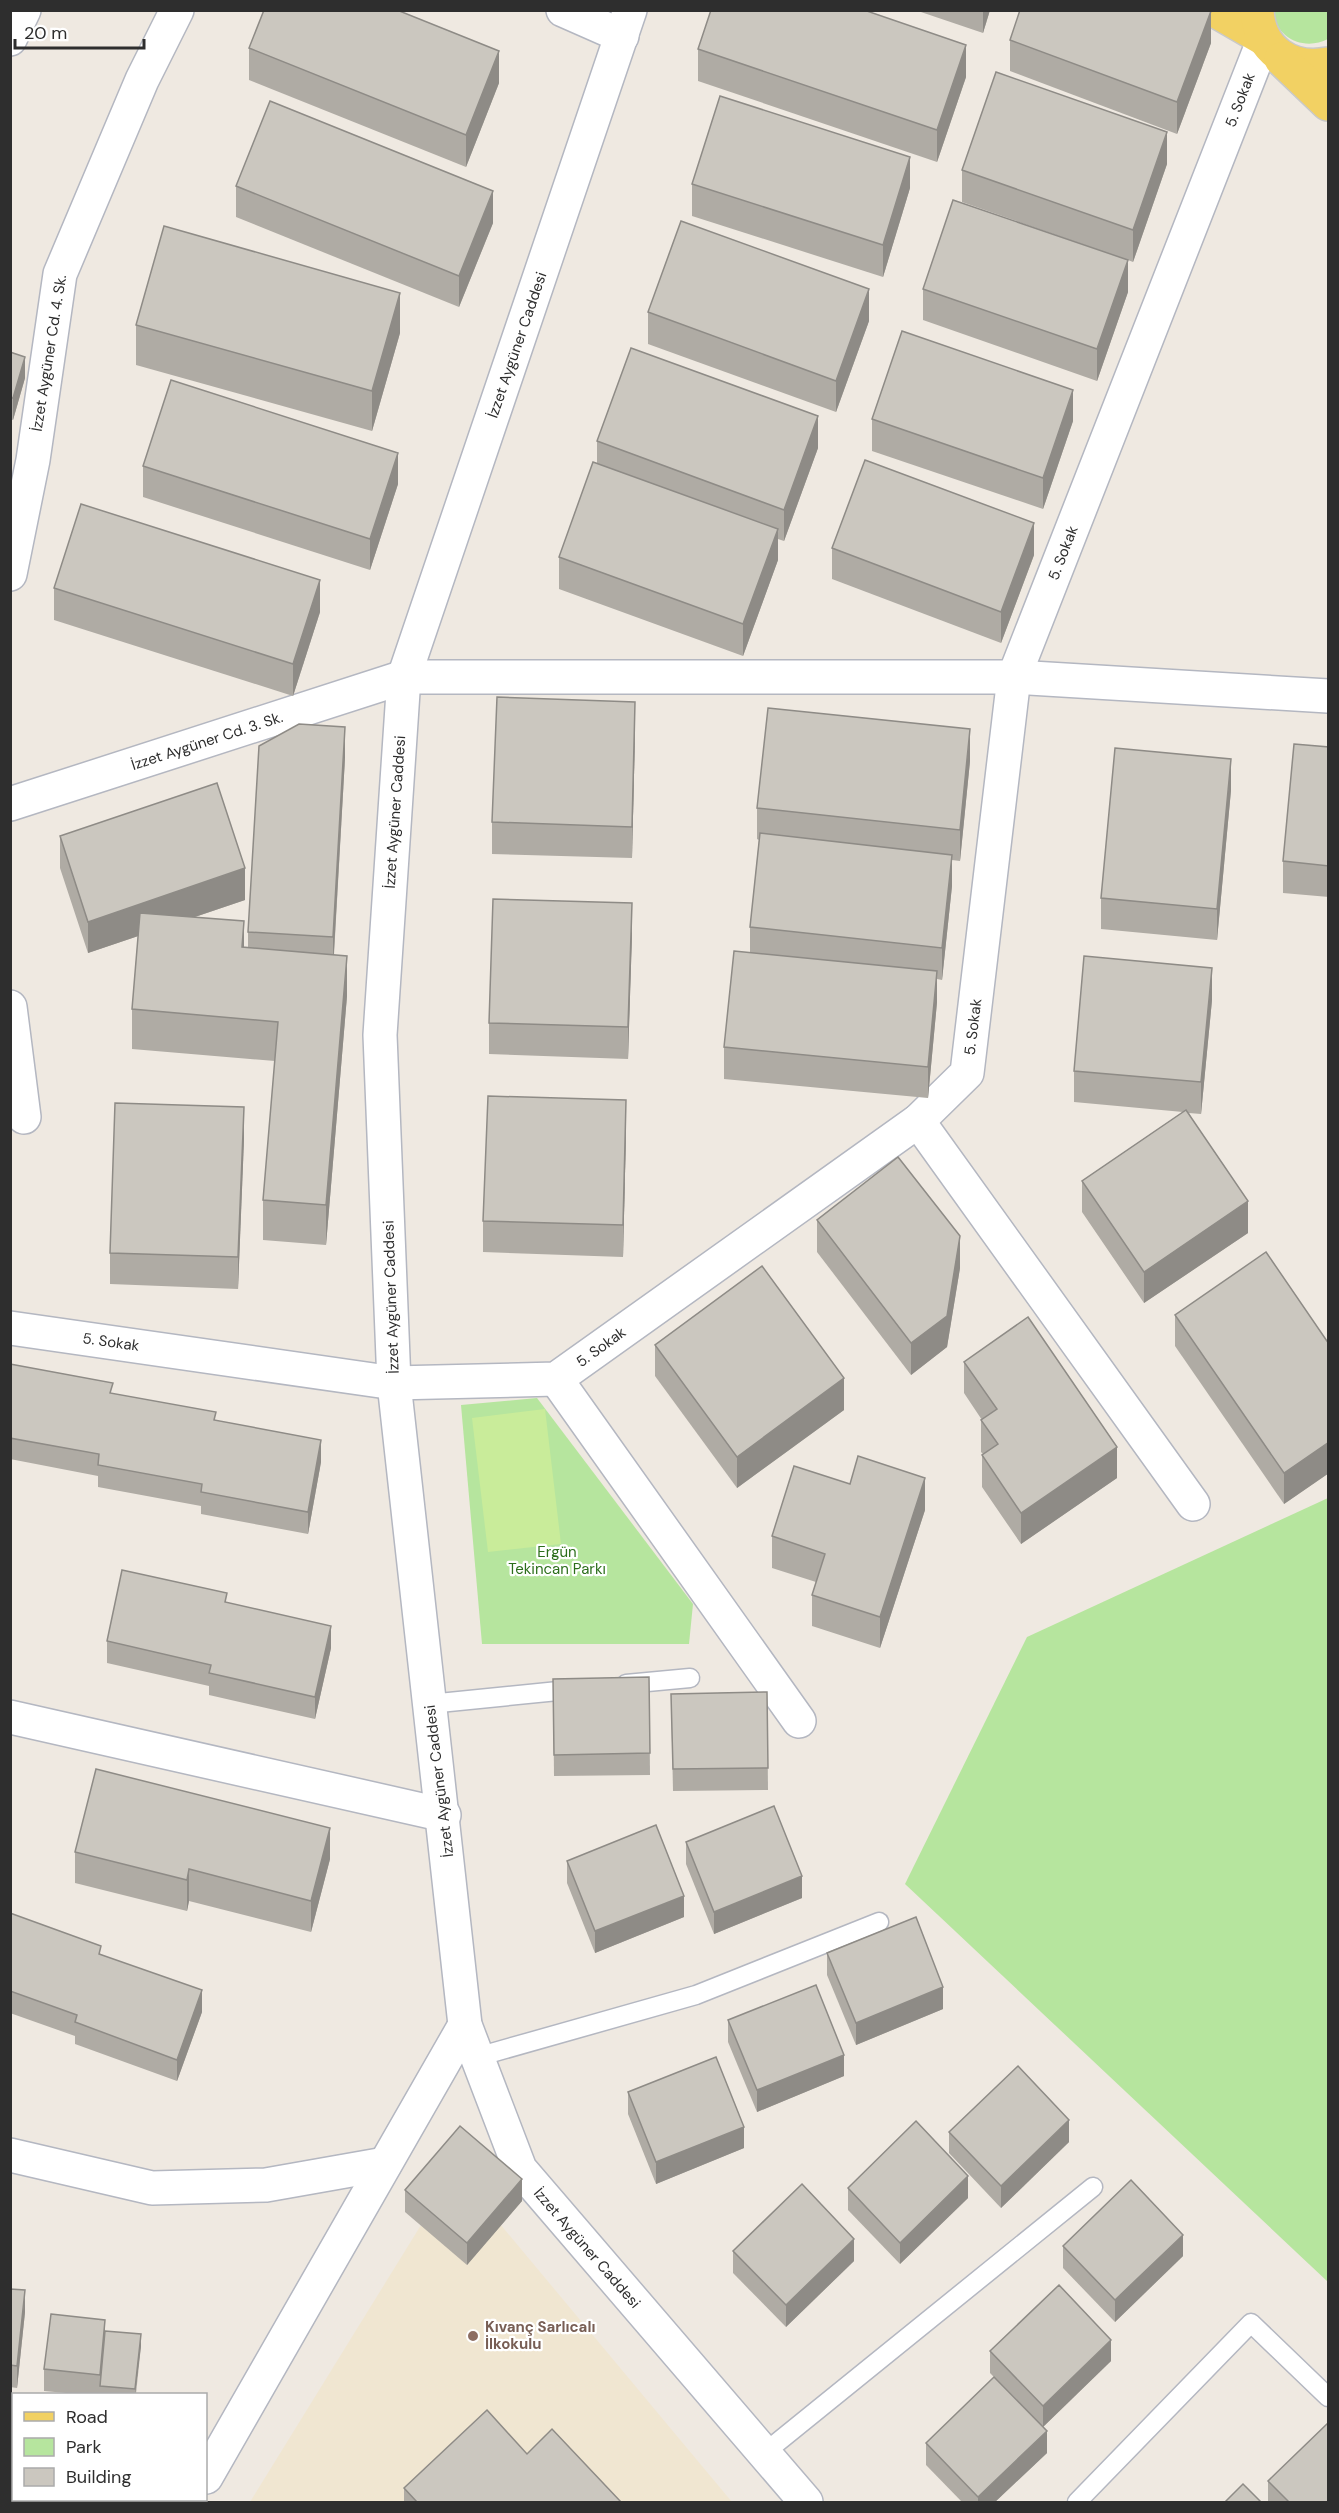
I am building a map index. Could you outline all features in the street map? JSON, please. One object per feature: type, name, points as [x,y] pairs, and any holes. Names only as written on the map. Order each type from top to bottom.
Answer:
[{"type":"main road","points":[[1214,10],[1266,35],[1294,64],[1311,66],[1329,64]]},
{"type":"main road","points":[[1266,35],[1329,104]]},
{"type":"street","points":[[10,39],[24,10]]},
{"type":"street","name":"İzzet Aygüner Cd. 4. Sk.","points":[[10,574],[22,458],[60,274],[142,80],[177,10]]},
{"type":"street","points":[[563,10],[626,23]]},
{"type":"street","name":"İzzet Aygüner Caddesi","points":[[626,23],[404,677],[380,1035],[394,1383],[429,1704],[444,1815],[465,2025],[520,2169],[806,2502]]},
{"type":"street","name":"5. Sokak","points":[[10,1328],[394,1383],[556,1379],[918,1121],[967,1073],[1014,677],[1266,35]]},
{"type":"street","name":"İzzet Aygüner Cd. 3. Sk.","points":[[10,804],[404,677],[1014,677],[1329,696]]},
{"type":"street","points":[[10,1007],[24,1117]]},
{"type":"street","points":[[918,1121],[1193,1504]]},
{"type":"street","points":[[556,1379],[799,1721]]},
{"type":"street","points":[[10,1717],[444,1815]]},
{"type":"street","points":[[207,2480],[465,2025]]},
{"type":"street","points":[[10,2155],[152,2188],[266,2185],[385,2164]]},
{"type":"lane","points":[[429,1704],[690,1678]]},
{"type":"lane","points":[[477,2057],[696,1995],[879,1922]]},
{"type":"lane","points":[[763,2454],[1094,2187]]},
{"type":"lane","points":[[1077,2502],[1251,2323],[1329,2397]]},
{"type":"shaded area","name":"Kıvanç Sarlıcalı İlkokulu","points":[[455,2170],[732,2502],[250,2502]]},
{"type":"green space","points":[[1274,11],[1328,11],[1328,39],[1310,44],[1293,40],[1280,29]]},
{"type":"green space","name":"Ergün Tekincan Parkı","points":[[537,1398],[693,1604],[689,1644],[482,1644],[461,1405]]},
{"type":"green space","points":[[545,1409],[561,1544],[488,1552],[472,1418]]},
{"type":"green space","points":[[1328,1498],[1328,2282],[905,1884],[1027,1637]]},
{"type":"building","points":[[264,10],[397,10],[499,51],[466,135],[249,48]]},
{"type":"building","points":[[711,10],[864,10],[966,45],[937,130],[698,49]]},
{"type":"building","points":[[1020,10],[1211,11],[1177,102],[1010,40]]},
{"type":"building","points":[[996,72],[1167,132],[1133,230],[962,170]]},
{"type":"building","points":[[720,96],[910,157],[883,245],[692,184]]},
{"type":"building","points":[[270,101],[493,191],[459,276],[236,186]]},
{"type":"building","points":[[953,200],[1128,260],[1097,349],[923,289]]},
{"type":"building","points":[[681,221],[869,289],[836,381],[648,312]]},
{"type":"building","points":[[164,226],[400,293],[372,391],[136,325]]},
{"type":"building","points":[[902,331],[1073,390],[1043,478],[872,419]]},
{"type":"building","points":[[631,348],[818,416],[784,510],[597,441]]},
{"type":"building","points":[[10,352],[25,357],[13,398],[10,398]]},
{"type":"building","points":[[171,380],[398,453],[370,539],[143,466]]},
{"type":"building","points":[[865,460],[1034,523],[1001,612],[832,548]]},
{"type":"building","points":[[593,462],[778,529],[743,624],[559,557]]},
{"type":"building","points":[[81,504],[320,580],[293,664],[54,588]]},
{"type":"building","points":[[497,697],[635,702],[632,827],[492,822]]},
{"type":"building","points":[[768,708],[970,729],[960,830],[757,808]]},
{"type":"building","points":[[299,724],[345,727],[333,937],[248,932],[259,746]]},
{"type":"building","points":[[1294,744],[1329,747],[1329,866],[1283,861]]},
{"type":"building","points":[[1115,748],[1231,759],[1217,909],[1101,898]]},
{"type":"building","points":[[217,783],[245,868],[88,922],[60,836]]},
{"type":"building","points":[[760,833],[952,855],[942,948],[750,927]]},
{"type":"building","points":[[493,899],[632,903],[628,1027],[489,1023]]},
{"type":"building","points":[[140,913],[244,921],[242,947],[347,956],[326,1205],[263,1200],[278,1022],[132,1009]]},
{"type":"building","points":[[734,951],[937,971],[928,1067],[724,1047]]},
{"type":"building","points":[[1084,956],[1212,968],[1201,1082],[1074,1071]]},
{"type":"building","points":[[488,1096],[626,1100],[623,1225],[483,1221]]},
{"type":"building","points":[[115,1103],[244,1107],[238,1257],[110,1253]]},
{"type":"building","points":[[1186,1110],[1248,1201],[1144,1272],[1082,1181]]},
{"type":"building","points":[[898,1157],[960,1236],[947,1316],[911,1343],[817,1220]]},
{"type":"building","points":[[1266,1252],[1329,1344],[1329,1442],[1284,1473],[1175,1315]]},
{"type":"building","points":[[762,1266],[844,1378],[737,1457],[655,1345]]},
{"type":"building","points":[[1028,1317],[1117,1447],[1021,1513],[982,1455],[998,1444],[981,1420],[997,1409],[964,1362]]},
{"type":"building","points":[[10,1364],[113,1383],[110,1393],[216,1412],[214,1420],[321,1440],[308,1512],[201,1492],[202,1484],[98,1465],[99,1454],[10,1438]]},
{"type":"building","points":[[858,1456],[925,1478],[880,1617],[812,1595],[825,1554],[772,1536],[794,1466],[850,1484]]},
{"type":"building","points":[[122,1570],[227,1593],[225,1602],[331,1626],[315,1697],[209,1673],[211,1665],[107,1641]]},
{"type":"building","points":[[649,1677],[650,1753],[554,1755],[553,1679]]},
{"type":"building","points":[[767,1692],[768,1768],[673,1769],[671,1694]]},
{"type":"building","points":[[96,1769],[330,1828],[311,1901],[189,1869],[187,1880],[75,1852]]},
{"type":"building","points":[[774,1806],[802,1876],[714,1912],[686,1842]]},
{"type":"building","points":[[656,1825],[684,1896],[595,1931],[567,1861]]},
{"type":"building","points":[[10,1913],[101,1946],[99,1954],[202,1990],[177,2060],[75,2022],[77,2015],[10,1991]]},
{"type":"building","points":[[916,1917],[943,1987],[856,2023],[827,1953]]},
{"type":"building","points":[[816,1985],[844,2055],[757,2090],[728,2020]]},
{"type":"building","points":[[716,2057],[744,2127],[656,2162],[628,2092]]},
{"type":"building","points":[[1018,2066],[1069,2120],[1001,2186],[949,2132]]},
{"type":"building","points":[[916,2121],[968,2176],[900,2243],[848,2188]]},
{"type":"building","points":[[460,2126],[522,2179],[467,2243],[405,2190]]},
{"type":"building","points":[[1131,2180],[1183,2235],[1115,2300],[1063,2246]]},
{"type":"building","points":[[802,2184],[854,2239],[786,2305],[733,2251]]},
{"type":"building","points":[[1059,2285],[1111,2340],[1043,2406],[990,2351]]},
{"type":"building","points":[[10,2289],[25,2290],[17,2366],[10,2365]]},
{"type":"building","points":[[51,2314],[105,2320],[100,2375],[44,2369]]},
{"type":"building","points":[[105,2331],[141,2334],[135,2389],[100,2386]]},
{"type":"building","points":[[994,2377],[1047,2431],[978,2497],[926,2443]]},
{"type":"building","points":[[487,2410],[527,2454],[552,2429],[621,2502],[417,2502],[404,2488]]},
{"type":"building","points":[[1329,2422],[1329,2502],[1289,2502],[1268,2481]]},
{"type":"building","points":[[10,2460],[12,2460],[12,2501],[42,2502],[10,2502]]},
{"type":"building","points":[[1243,2484],[1261,2502],[1225,2502]]},
{"type":"building","points":[[74,2501],[138,2501],[138,2502]]},
{"type":"place","name":"Kıvanç Sarlıcalı İlkokulu","points":[[473,2336]]}]
